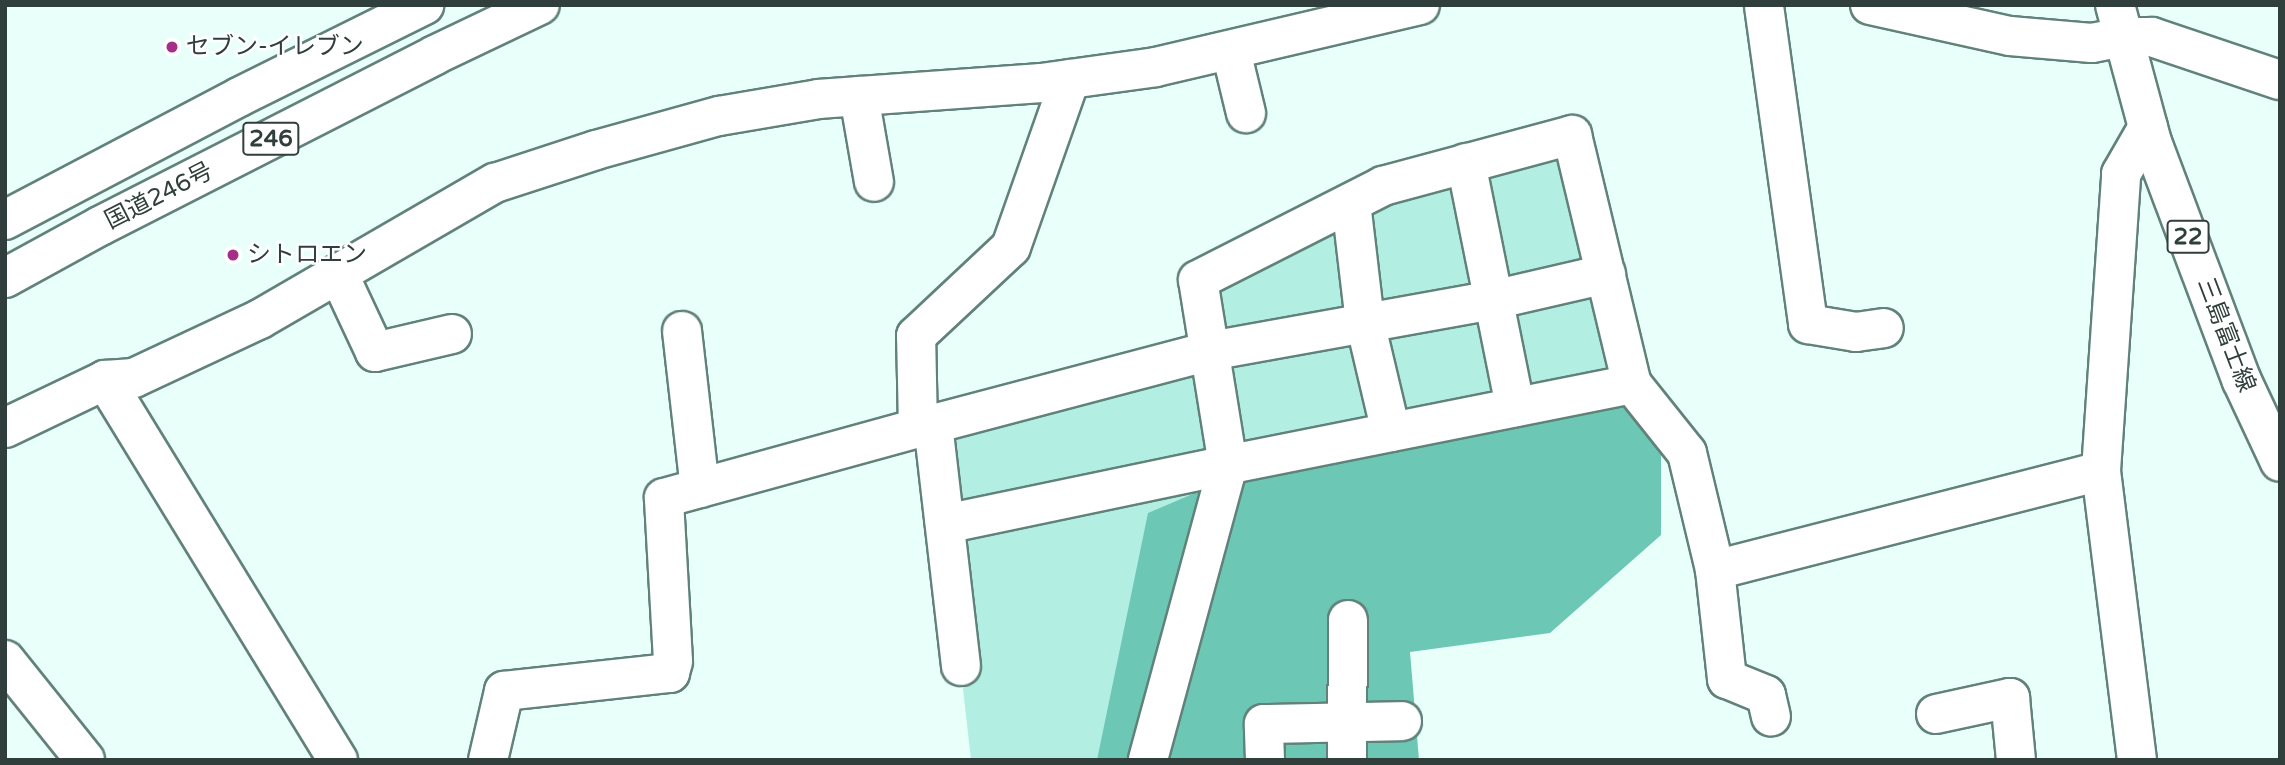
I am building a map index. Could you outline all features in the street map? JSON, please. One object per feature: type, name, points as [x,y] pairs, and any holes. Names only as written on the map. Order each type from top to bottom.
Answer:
[{"type":"main road","name":"国道246号","points":[[5,219],[239,97],[424,5]]},
{"type":"main road","name":"国道246号","points":[[5,278],[100,226],[435,55],[540,5]]},
{"type":"main road","points":[[5,428],[105,380],[134,378],[260,319],[495,183],[596,150],[719,116],[818,99],[1070,79],[1156,67],[1420,5]]},
{"type":"main road","points":[[1764,5],[1808,324],[1856,332],[1884,328]]},
{"type":"main road","points":[[1870,5],[2010,36],[2092,43],[2118,21],[2152,37],[2280,80]]},
{"type":"main road","name":"三島富士線","points":[[2118,21],[2148,127],[2242,381],[2280,462]]},
{"type":"main road","points":[[1231,51],[1246,113]]},
{"type":"main road","points":[[961,666],[945,524],[926,426],[916,336],[1011,247],[1070,79]]},
{"type":"main road","points":[[859,96],[874,182]]},
{"type":"main road","points":[[2137,760],[2101,471],[2121,174],[2148,127]]},
{"type":"main road","points":[[1148,760],[1228,465],[1198,280],[1383,186],[1572,135],[1632,384],[1687,453],[1715,570],[1727,679],[1766,695],[1771,716]]},
{"type":"main road","points":[[1466,163],[1514,407]]},
{"type":"main road","points":[[1351,203],[1365,322],[1391,432]]},
{"type":"main road","points":[[488,760],[504,691],[670,673],[673,661],[664,498],[1210,351],[1493,300],[1605,274]]},
{"type":"main road","points":[[340,275],[376,352],[452,334]]},
{"type":"main road","points":[[682,331],[700,488]]},
{"type":"main road","points":[[105,380],[338,760]]},
{"type":"main road","points":[[945,524],[1632,384]]},
{"type":"main road","points":[[1715,570],[2101,471]]},
{"type":"main road","points":[[1348,620],[1345,722],[1348,760]]},
{"type":"main road","points":[[5,660],[85,760]]},
{"type":"main road","points":[[1936,714],[2010,698],[2016,760]]},
{"type":"main road","points":[[1265,760],[1264,724],[1402,721]]},
{"type":"green space","points":[[1572,150],[1628,399],[1136,760],[971,760],[935,440],[1225,361],[1207,294],[1369,201]]},
{"type":"green space","points":[[1661,396],[1661,535],[1550,633],[1410,652],[1419,760],[1097,760],[1148,513],[1249,470]]},
{"type":"place","name":"セブン-イレブン","points":[[172,47]]},
{"type":"place","name":"シトロエン","points":[[233,255]]}]
